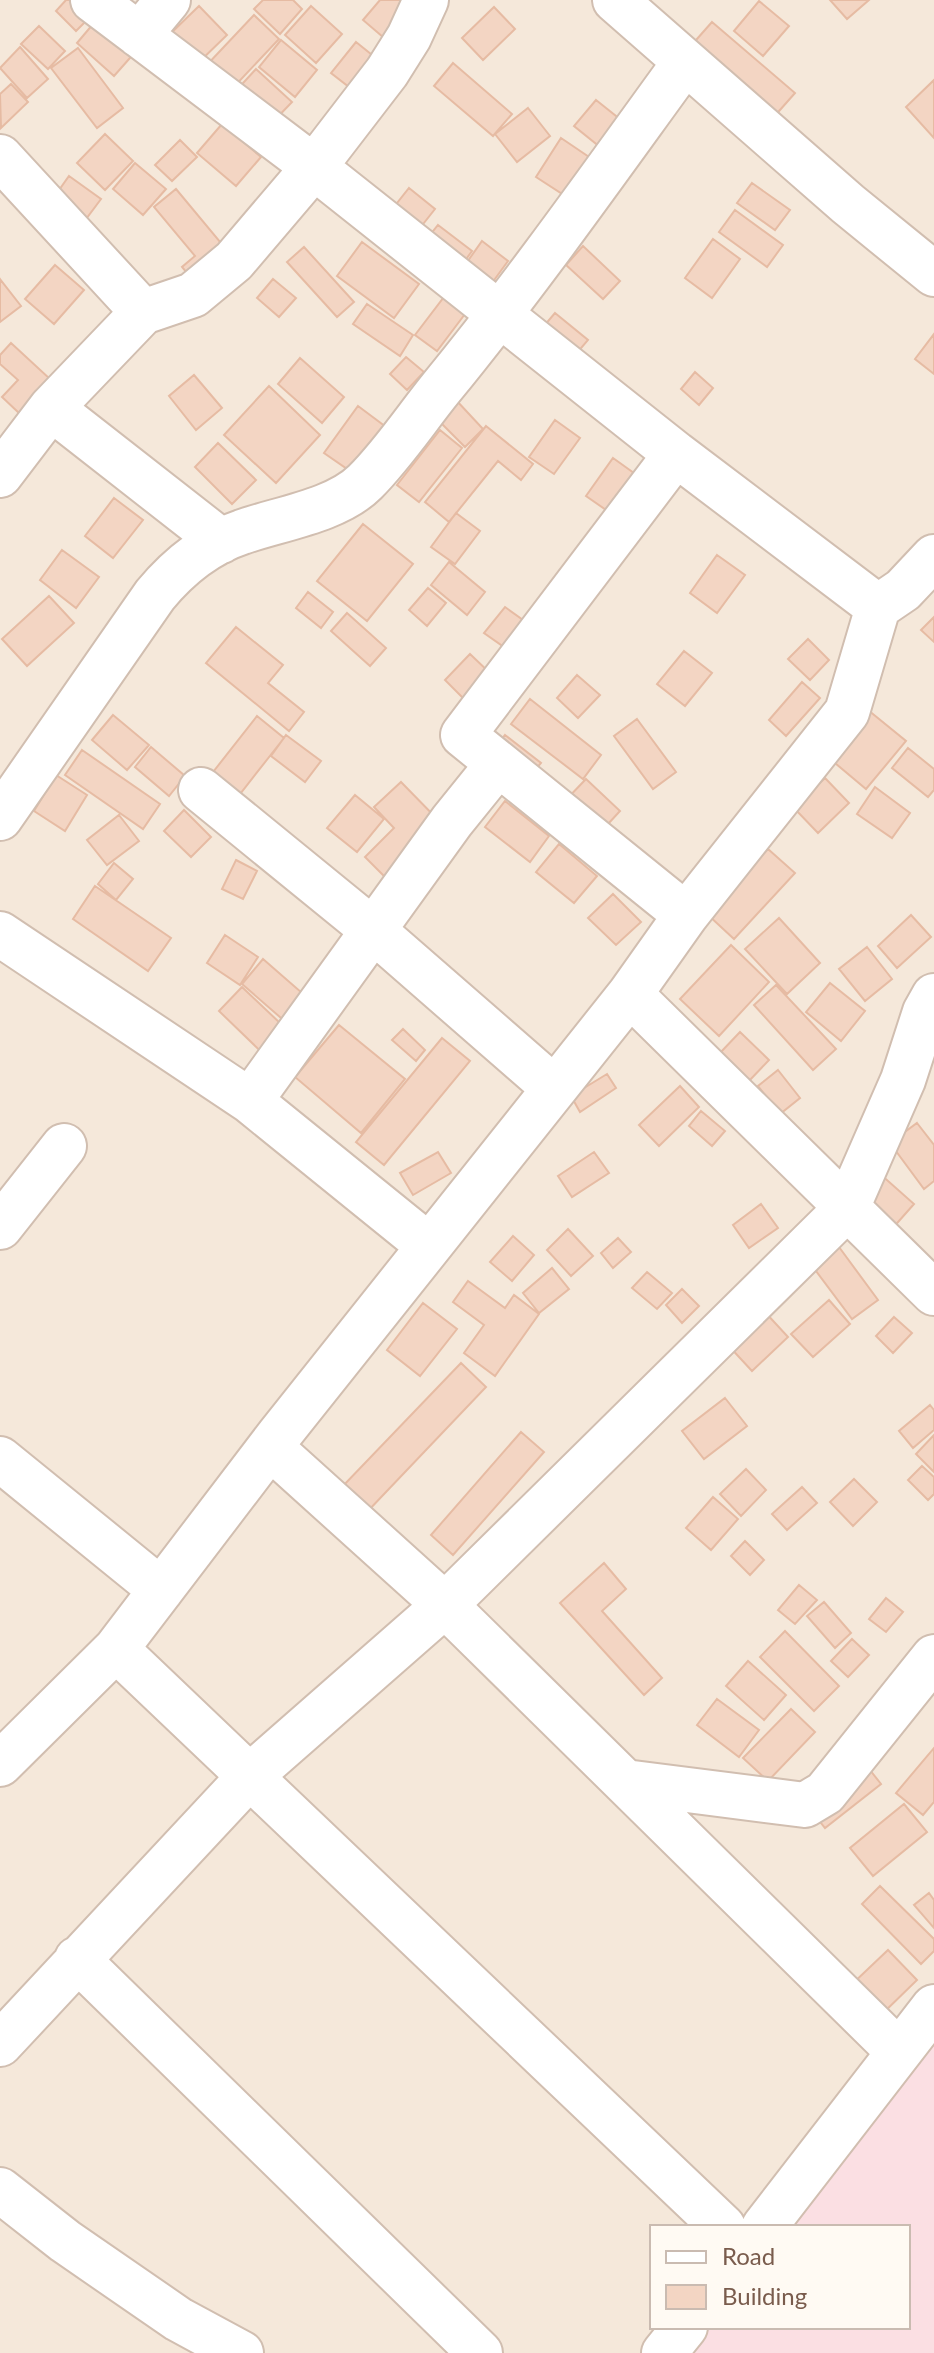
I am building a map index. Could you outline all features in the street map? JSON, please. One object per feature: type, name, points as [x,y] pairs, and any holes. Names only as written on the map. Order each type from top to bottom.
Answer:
[{"type":"street","points":[[93,0],[314,167],[676,454],[878,607]]},
{"type":"street","points":[[139,35],[168,0]]},
{"type":"street","points":[[0,475],[51,408],[143,312],[193,295],[234,261],[314,167],[387,72],[409,37],[426,0]]},
{"type":"street","points":[[615,0],[848,204],[934,274]]},
{"type":"street","points":[[0,818],[155,595],[176,570],[209,546],[243,531],[325,506],[363,485],[502,314],[685,62]]},
{"type":"street","points":[[0,157],[143,312]]},
{"type":"street","points":[[51,408],[221,541]]},
{"type":"street","points":[[676,454],[463,735],[686,915]]},
{"type":"street","points":[[0,1764],[116,1649],[270,1447],[630,994],[686,915],[847,712],[878,607],[903,590],[934,557]]},
{"type":"street","points":[[250,1101],[452,821],[498,764]]},
{"type":"street","points":[[201,790],[374,931],[554,1088]]},
{"type":"street","points":[[0,934],[250,1101],[429,1246]]},
{"type":"street","points":[[630,994],[934,1293]]},
{"type":"street","points":[[0,2044],[250,1776],[445,1605],[847,1208],[903,1080],[925,1012],[934,996]]},
{"type":"street","points":[[0,1227],[64,1146]]},
{"type":"street","points":[[270,1447],[445,1605],[899,2052]]},
{"type":"street","points":[[0,1459],[161,1590]]},
{"type":"street","points":[[116,1649],[721,2225]]},
{"type":"street","points":[[625,1782],[805,1805],[825,1793],[934,1657]]},
{"type":"street","points":[[77,1959],[480,2353]]},
{"type":"street","points":[[766,2225],[934,2007]]},
{"type":"street","points":[[0,2190],[65,2241],[178,2319],[241,2353]]},
{"type":"street","points":[[664,2353],[683,2329]]},
{"type":"shaded area","points":[[0,0],[934,0],[934,2085],[828,2225],[650,2225],[650,2329],[748,2329],[730,2353],[0,2353]]},
{"type":"shaded area","points":[[934,2035],[934,2353],[677,2353],[696,2329],[910,2329],[910,2225],[781,2225]]},
{"type":"building","points":[[66,0],[79,0],[93,14],[76,31],[56,11]]},
{"type":"building","points":[[263,0],[293,0],[302,9],[280,34],[254,9]]},
{"type":"building","points":[[380,0],[426,0],[390,43],[363,20]]},
{"type":"building","points":[[830,0],[869,0],[847,19]]},
{"type":"building","points":[[759,1],[789,26],[763,56],[734,31]]},
{"type":"building","points":[[199,6],[227,35],[195,66],[167,37]]},
{"type":"building","points":[[311,6],[342,34],[316,63],[285,35]]},
{"type":"building","points":[[494,7],[515,29],[483,60],[462,38]]},
{"type":"building","points":[[254,15],[279,39],[229,92],[204,68]]},
{"type":"building","points":[[99,17],[137,50],[114,76],[77,43]]},
{"type":"building","points":[[712,22],[795,93],[772,119],[689,48]]},
{"type":"building","points":[[39,26],[65,51],[48,69],[21,44]]},
{"type":"building","points":[[281,40],[317,70],[295,97],[259,67]]},
{"type":"building","points":[[356,42],[382,63],[358,94],[331,73]]},
{"type":"building","points":[[20,47],[48,79],[27,98],[0,68]]},
{"type":"building","points":[[78,48],[123,108],[97,128],[51,68]]},
{"type":"building","points":[[453,63],[512,114],[493,136],[434,86]]},
{"type":"building","points":[[256,69],[292,102],[268,127],[233,94]]},
{"type":"building","points":[[934,80],[934,138],[906,107]]},
{"type":"building","points":[[11,84],[28,102],[1,128],[0,94]]},
{"type":"building","points":[[596,100],[621,120],[600,147],[574,126]]},
{"type":"building","points":[[528,108],[550,136],[517,162],[495,134]]},
{"type":"building","points":[[222,124],[261,157],[236,186],[197,153]]},
{"type":"building","points":[[105,134],[133,161],[105,190],[77,163]]},
{"type":"building","points":[[561,138],[592,159],[567,197],[536,177]]},
{"type":"building","points":[[180,140],[197,157],[172,181],[155,165]]},
{"type":"building","points":[[135,163],[166,189],[143,215],[113,189]]},
{"type":"building","points":[[69,176],[101,199],[83,223],[52,200]]},
{"type":"building","points":[[752,183],[790,210],[775,230],[737,203]]},
{"type":"building","points":[[409,188],[435,209],[408,243],[382,222]]},
{"type":"building","points":[[176,189],[231,255],[196,284],[182,267],[195,256],[154,207]]},
{"type":"building","points":[[735,210],[783,245],[767,267],[719,232]]},
{"type":"building","points":[[438,225],[472,251],[453,277],[418,250]]},
{"type":"building","points":[[713,239],[740,259],[712,298],[685,278]]},
{"type":"building","points":[[482,241],[508,261],[481,298],[455,279]]},
{"type":"building","points":[[362,242],[419,284],[394,318],[337,276]]},
{"type":"building","points":[[583,246],[620,281],[603,299],[566,265]]},
{"type":"building","points":[[304,247],[354,302],[337,317],[287,262]]},
{"type":"building","points":[[55,265],[84,290],[54,324],[25,299]]},
{"type":"building","points":[[0,279],[21,306],[0,322]]},
{"type":"building","points":[[273,279],[296,298],[279,317],[257,298]]},
{"type":"building","points":[[444,297],[465,314],[437,351],[415,335]]},
{"type":"building","points":[[367,304],[413,335],[400,356],[353,324]]},
{"type":"building","points":[[555,313],[588,340],[570,361],[537,334]]},
{"type":"building","points":[[934,334],[934,374],[915,359]]},
{"type":"building","points":[[11,343],[50,379],[19,413],[2,397],[18,380],[0,364],[0,355]]},
{"type":"building","points":[[406,357],[424,372],[407,390],[390,374]]},
{"type":"building","points":[[300,358],[344,397],[322,423],[278,384]]},
{"type":"building","points":[[695,372],[713,388],[699,405],[681,389]]},
{"type":"building","points":[[194,375],[222,408],[196,430],[169,396]]},
{"type":"building","points":[[269,386],[320,435],[276,483],[224,435]]},
{"type":"building","points":[[456,400],[483,429],[465,447],[437,419]]},
{"type":"building","points":[[358,406],[386,427],[353,473],[324,453]]},
{"type":"building","points":[[555,420],[580,438],[554,474],[529,457]]},
{"type":"building","points":[[486,426],[533,464],[521,480],[498,461],[449,522],[425,502]]},
{"type":"building","points":[[440,430],[462,448],[419,502],[397,485]]},
{"type":"building","points":[[218,443],[256,480],[232,504],[195,467]]},
{"type":"building","points":[[613,458],[645,481],[619,519],[586,496]]},
{"type":"building","points":[[114,498],[143,520],[113,558],[85,536]]},
{"type":"building","points":[[456,513],[480,531],[455,564],[431,547]]},
{"type":"building","points":[[363,524],[413,564],[367,621],[317,581]]},
{"type":"building","points":[[62,550],[99,577],[76,608],[40,580]]},
{"type":"building","points":[[717,555],[745,575],[717,613],[690,593]]},
{"type":"building","points":[[449,562],[485,592],[467,615],[431,585]]},
{"type":"building","points":[[428,588],[446,603],[427,626],[409,610]]},
{"type":"building","points":[[308,592],[333,612],[321,628],[296,608]]},
{"type":"building","points":[[49,596],[74,623],[27,666],[2,639]]},
{"type":"building","points":[[505,607],[523,620],[504,647],[484,633]]},
{"type":"building","points":[[347,613],[386,648],[370,666],[331,631]]},
{"type":"building","points":[[934,617],[934,642],[921,630]]},
{"type":"building","points":[[236,627],[283,665],[268,683],[304,712],[289,731],[206,663]]},
{"type":"building","points":[[808,639],[829,660],[810,680],[788,659]]},
{"type":"building","points":[[684,651],[712,673],[685,706],[657,684]]},
{"type":"building","points":[[470,654],[492,675],[466,701],[445,680]]},
{"type":"building","points":[[577,675],[600,695],[578,718],[557,698]]},
{"type":"building","points":[[802,682],[820,698],[786,736],[769,720]]},
{"type":"building","points":[[530,699],[601,755],[583,779],[511,724]]},
{"type":"building","points":[[868,710],[906,741],[866,789],[829,758]]},
{"type":"building","points":[[113,715],[149,745],[127,770],[92,740]]},
{"type":"building","points":[[257,716],[284,738],[233,803],[206,781]]},
{"type":"building","points":[[637,719],[676,772],[653,789],[614,736]]},
{"type":"building","points":[[286,735],[321,761],[305,782],[271,756]]},
{"type":"building","points":[[505,735],[541,763],[525,782],[490,754]]},
{"type":"building","points":[[151,747],[185,776],[169,796],[135,767]]},
{"type":"building","points":[[908,748],[934,769],[934,790],[928,797],[892,768]]},
{"type":"building","points":[[82,750],[160,804],[143,829],[65,775]]},
{"type":"building","points":[[56,775],[87,795],[65,831],[34,811]]},
{"type":"building","points":[[825,778],[849,803],[818,833],[794,808]]},
{"type":"building","points":[[586,779],[620,811],[596,837],[562,804]]},
{"type":"building","points":[[401,782],[444,826],[388,880],[365,857],[394,828],[374,807]]},
{"type":"building","points":[[875,787],[910,813],[892,838],[857,814]]},
{"type":"building","points":[[355,795],[384,819],[357,852],[327,828]]},
{"type":"building","points":[[505,801],[549,836],[530,862],[485,827]]},
{"type":"building","points":[[184,810],[211,837],[191,857],[164,831]]},
{"type":"building","points":[[119,815],[139,841],[107,865],[87,840]]},
{"type":"building","points":[[559,844],[597,876],[574,903],[536,872]]},
{"type":"building","points":[[768,849],[795,873],[734,939],[707,914]]},
{"type":"building","points":[[236,860],[257,871],[243,899],[222,889]]},
{"type":"building","points":[[114,863],[133,879],[116,900],[98,884]]},
{"type":"building","points":[[95,886],[171,938],[148,971],[73,919]]},
{"type":"building","points":[[613,894],[641,922],[616,945],[588,918]]},
{"type":"building","points":[[911,915],[931,937],[897,968],[878,946]]},
{"type":"building","points":[[779,918],[820,963],[787,994],[745,949]]},
{"type":"building","points":[[225,935],[258,957],[240,985],[207,963]]},
{"type":"building","points":[[731,945],[769,982],[719,1036],[680,999]]},
{"type":"building","points":[[867,947],[892,979],[865,1001],[839,969]]},
{"type":"building","points":[[263,959],[325,1013],[304,1038],[242,984]]},
{"type":"building","points":[[830,983],[865,1011],[841,1041],[806,1012]]},
{"type":"building","points":[[776,985],[836,1049],[813,1070],[754,1005]]},
{"type":"building","points":[[242,987],[301,1043],[278,1068],[219,1011]]},
{"type":"building","points":[[339,1025],[405,1079],[361,1133],[295,1077]]},
{"type":"building","points":[[403,1029],[425,1050],[416,1061],[392,1040]]},
{"type":"building","points":[[740,1032],[769,1060],[748,1082],[719,1054]]},
{"type":"building","points":[[442,1038],[470,1061],[384,1165],[356,1142]]},
{"type":"building","points":[[778,1070],[800,1098],[780,1114],[758,1086]]},
{"type":"building","points":[[607,1074],[616,1088],[580,1112],[571,1096]]},
{"type":"building","points":[[680,1086],[699,1107],[659,1146],[639,1125]]},
{"type":"building","points":[[701,1111],[725,1131],[712,1146],[689,1126]]},
{"type":"building","points":[[917,1123],[934,1145],[934,1181],[924,1189],[890,1143]]},
{"type":"building","points":[[438,1152],[451,1173],[413,1195],[400,1173]]},
{"type":"building","points":[[594,1152],[609,1173],[572,1197],[558,1176]]},
{"type":"building","points":[[870,1165],[914,1204],[891,1230],[848,1191]]},
{"type":"building","points":[[761,1204],[778,1228],[749,1248],[733,1225]]},
{"type":"building","points":[[568,1229],[593,1256],[571,1276],[547,1250]]},
{"type":"building","points":[[513,1236],[534,1255],[512,1281],[490,1262]]},
{"type":"building","points":[[618,1238],[631,1252],[613,1268],[601,1253]]},
{"type":"building","points":[[839,1247],[878,1300],[852,1319],[813,1267]]},
{"type":"building","points":[[552,1268],[569,1289],[539,1313],[523,1293]]},
{"type":"building","points":[[647,1272],[672,1293],[657,1309],[632,1288]]},
{"type":"building","points":[[468,1281],[505,1308],[514,1295],[539,1314],[495,1376],[464,1353],[484,1325],[453,1302]]},
{"type":"building","points":[[682,1289],[699,1306],[682,1323],[666,1305]]},
{"type":"building","points":[[829,1300],[850,1324],[813,1357],[791,1334]]},
{"type":"building","points":[[423,1303],[457,1329],[420,1376],[387,1350]]},
{"type":"building","points":[[764,1311],[788,1337],[752,1371],[727,1344]]},
{"type":"building","points":[[894,1317],[912,1333],[893,1353],[876,1336]]},
{"type":"building","points":[[461,1363],[486,1387],[366,1513],[341,1488]]},
{"type":"building","points":[[725,1398],[747,1426],[704,1459],[682,1431]]},
{"type":"building","points":[[930,1405],[934,1410],[934,1430],[913,1448],[899,1431]]},
{"type":"building","points":[[521,1432],[544,1452],[453,1555],[431,1535]]},
{"type":"building","points":[[934,1435],[934,1472],[916,1454]]},
{"type":"building","points":[[922,1466],[934,1477],[934,1494],[928,1500],[908,1480]]},
{"type":"building","points":[[746,1469],[766,1490],[741,1516],[720,1494]]},
{"type":"building","points":[[854,1479],[877,1502],[853,1526],[830,1502]]},
{"type":"building","points":[[802,1487],[817,1503],[787,1530],[772,1514]]},
{"type":"building","points":[[713,1497],[738,1519],[711,1550],[686,1528]]},
{"type":"building","points":[[745,1541],[764,1560],[750,1575],[731,1556]]},
{"type":"building","points":[[604,1563],[626,1589],[602,1611],[662,1678],[644,1695],[560,1603]]},
{"type":"building","points":[[799,1585],[817,1600],[795,1624],[778,1610]]},
{"type":"building","points":[[886,1598],[903,1612],[886,1632],[869,1619]]},
{"type":"building","points":[[824,1602],[851,1633],[835,1648],[807,1616]]},
{"type":"building","points":[[785,1631],[839,1686],[814,1711],[760,1657]]},
{"type":"building","points":[[852,1639],[869,1655],[848,1677],[831,1661]]},
{"type":"building","points":[[748,1661],[786,1695],[764,1720],[726,1686]]},
{"type":"building","points":[[717,1699],[759,1730],[739,1757],[697,1725]]},
{"type":"building","points":[[791,1709],[815,1732],[768,1781],[743,1758]]},
{"type":"building","points":[[934,1748],[934,1802],[923,1815],[896,1793]]},
{"type":"building","points":[[866,1765],[881,1784],[825,1828],[810,1809]]},
{"type":"building","points":[[904,1804],[927,1832],[873,1876],[850,1848]]},
{"type":"building","points":[[880,1886],[934,1939],[934,1951],[921,1964],[862,1904]]},
{"type":"building","points":[[929,1893],[934,1900],[934,1928],[914,1905]]},
{"type":"building","points":[[888,1950],[917,1980],[879,2017],[849,1987]]}]
